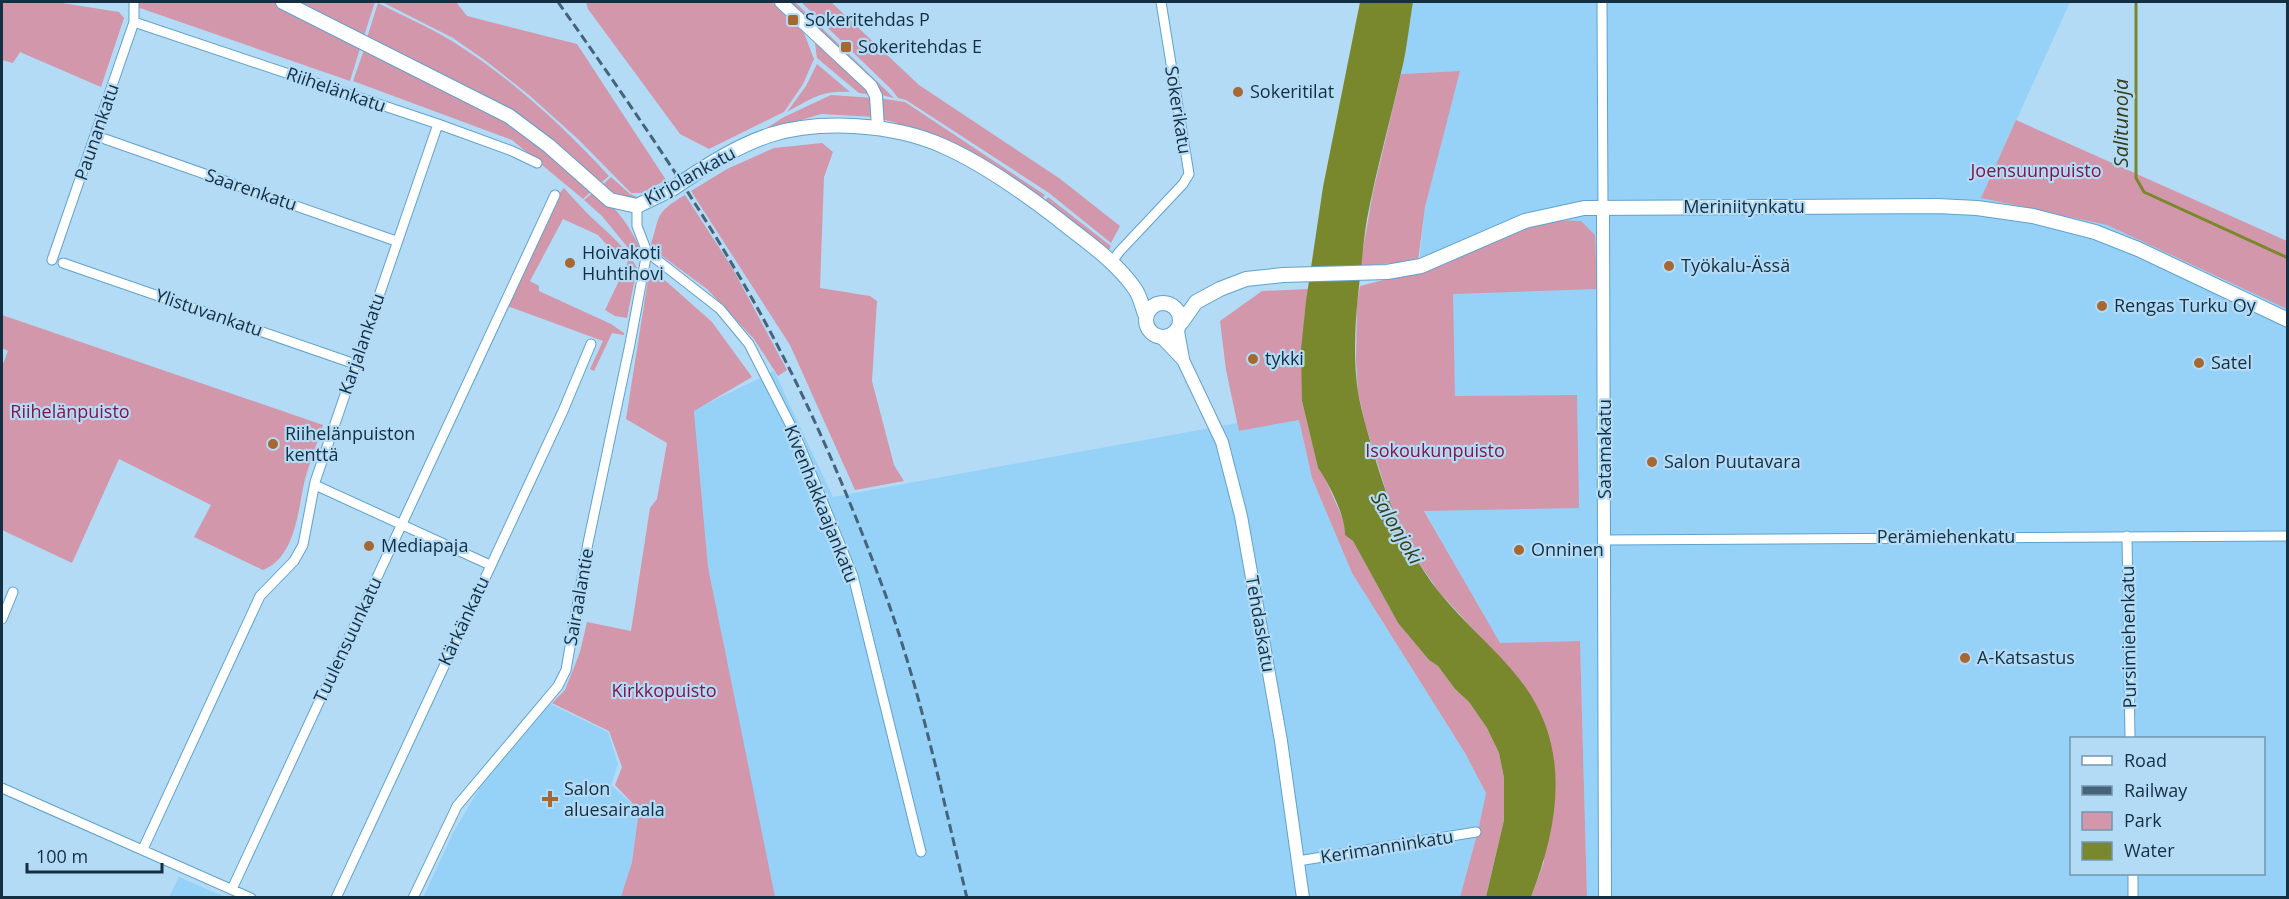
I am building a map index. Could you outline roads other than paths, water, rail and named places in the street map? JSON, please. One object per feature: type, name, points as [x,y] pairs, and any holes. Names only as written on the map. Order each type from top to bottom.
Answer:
[{"type":"main road","name":"Kirjolankatu","points":[[283,2],[509,116],[549,146],[610,200],[637,206],[770,135],[786,131],[823,126],[878,128],[942,145],[979,165],[1040,205],[1112,262],[1136,291],[1146,314]]},
{"type":"main road","name":"Meriniitynkatu","points":[[1165,304],[1196,302],[1246,279],[1283,275],[1387,272],[1421,266],[1525,221],[1584,208],[1937,206],[1977,208],[2033,216],[2095,232],[2127,244],[2288,320]]},
{"type":"main road","name":"Kirjolankatu","points":[[1136,291],[1165,304]]},
{"type":"main road","name":"Meriniitynkatu","points":[[1180,326],[1196,302]]},
{"type":"main road","points":[[1165,304],[1179,312],[1180,326],[1171,337],[1162,338],[1148,329],[1145,322],[1150,307],[1165,304]]},
{"type":"street","name":"Paunankatu","points":[[52,260],[134,22],[135,2]]},
{"type":"street","points":[[781,2],[871,87],[876,96],[878,128]]},
{"type":"street","name":"Sokerikatu","points":[[1112,262],[1183,184],[1189,174],[1161,2]]},
{"type":"street","name":"Satamakatu","points":[[1602,2],[1605,897]]},
{"type":"street","name":"Riihelänkatu","points":[[134,22],[438,124],[512,151],[537,163]]},
{"type":"street","name":"Karjalankatu","points":[[143,849],[260,596],[289,567],[303,545],[315,485],[396,241],[438,124]]},
{"type":"street","name":"Saarenkatu","points":[[105,139],[396,241]]},
{"type":"street","name":"Tuulensuunkatu","points":[[232,889],[555,195]]},
{"type":"street","points":[[637,206],[637,226],[647,252]]},
{"type":"street","name":"Kivenhakkaajankatu","points":[[647,252],[720,309],[749,344],[795,434],[853,576],[921,852]]},
{"type":"street","name":"Sairaalantie","points":[[413,897],[457,806],[558,686],[566,670],[588,543],[647,252]]},
{"type":"street","name":"Ylistuvankatu","points":[[63,263],[355,364]]},
{"type":"street","name":"Tehdaskatu","points":[[1180,326],[1183,360]]},
{"type":"street","name":"Tehdaskatu","points":[[1162,338],[1183,360],[1222,442],[1241,516],[1281,741],[1303,897]]},
{"type":"street","name":"Kärkänkatu","points":[[336,897],[563,411],[591,344]]},
{"type":"street","points":[[315,485],[490,565]]},
{"type":"street","name":"Pursimiehenkatu","points":[[2127,536],[2130,737]]},
{"type":"street","name":"Perämiehenkatu","points":[[1605,540],[2288,536]]},
{"type":"street","points":[[2,619],[13,592]]},
{"type":"street","points":[[2,788],[251,897]]},
{"type":"street","name":"Kerimanninkatu","points":[[1298,861],[1476,832]]},
{"type":"street","points":[[2133,875],[2133,897]]},
{"type":"water","name":"Salonjoki","points":[[1360,2],[1413,2],[1403,64],[1366,228],[1356,326],[1355,366],[1358,392],[1368,434],[1387,494],[1409,545],[1439,592],[1521,681],[1537,707],[1548,733],[1554,760],[1556,787],[1554,814],[1541,870],[1531,897],[1486,897],[1504,820],[1504,778],[1499,753],[1487,728],[1469,702],[1398,623],[1353,541],[1345,535],[1343,519],[1336,501],[1318,468],[1302,401],[1301,350],[1306,301],[1323,187]]},
{"type":"waterway","name":"Salitunoja","points":[[2136,2],[2136,178],[2144,192],[2288,258]]},
{"type":"railway","points":[[558,2],[699,209],[762,317],[800,390],[834,465],[894,619],[918,697],[967,898]]},
{"type":"place","name":"Sokeritehdas P","points":[[793,20]]},
{"type":"place","name":"Sokeritehdas E","points":[[846,47]]},
{"type":"place","name":"Sokeritilat","points":[[1238,92]]},
{"type":"place","name":"Hoivakoti Huhtihovi","points":[[570,263]]},
{"type":"place","name":"Työkalu-Ässä","points":[[1669,266]]},
{"type":"place","name":"Rengas Turku Oy","points":[[2102,306]]},
{"type":"place","name":"tykki","points":[[1253,359]]},
{"type":"place","name":"Satel","points":[[2199,363]]},
{"type":"place","name":"Riihelänpuiston kenttä","points":[[273,444]]},
{"type":"place","name":"Salon Puutavara","points":[[1652,462]]},
{"type":"place","name":"Mediapaja","points":[[369,546]]},
{"type":"place","name":"Onninen","points":[[1519,550]]},
{"type":"place","name":"A-Katsastus","points":[[1965,658]]},
{"type":"place","name":"Salon aluesairaala","points":[[550,799]]},
{"type":"park label","name":"Joensuunpuisto","points":[[2036,171]]},
{"type":"park label","name":"Riihelänpuisto","points":[[70,412]]},
{"type":"park label","name":"Isokoukunpuisto","points":[[1435,451]]},
{"type":"park label","name":"Kirkkopuisto","points":[[664,691]]}]
